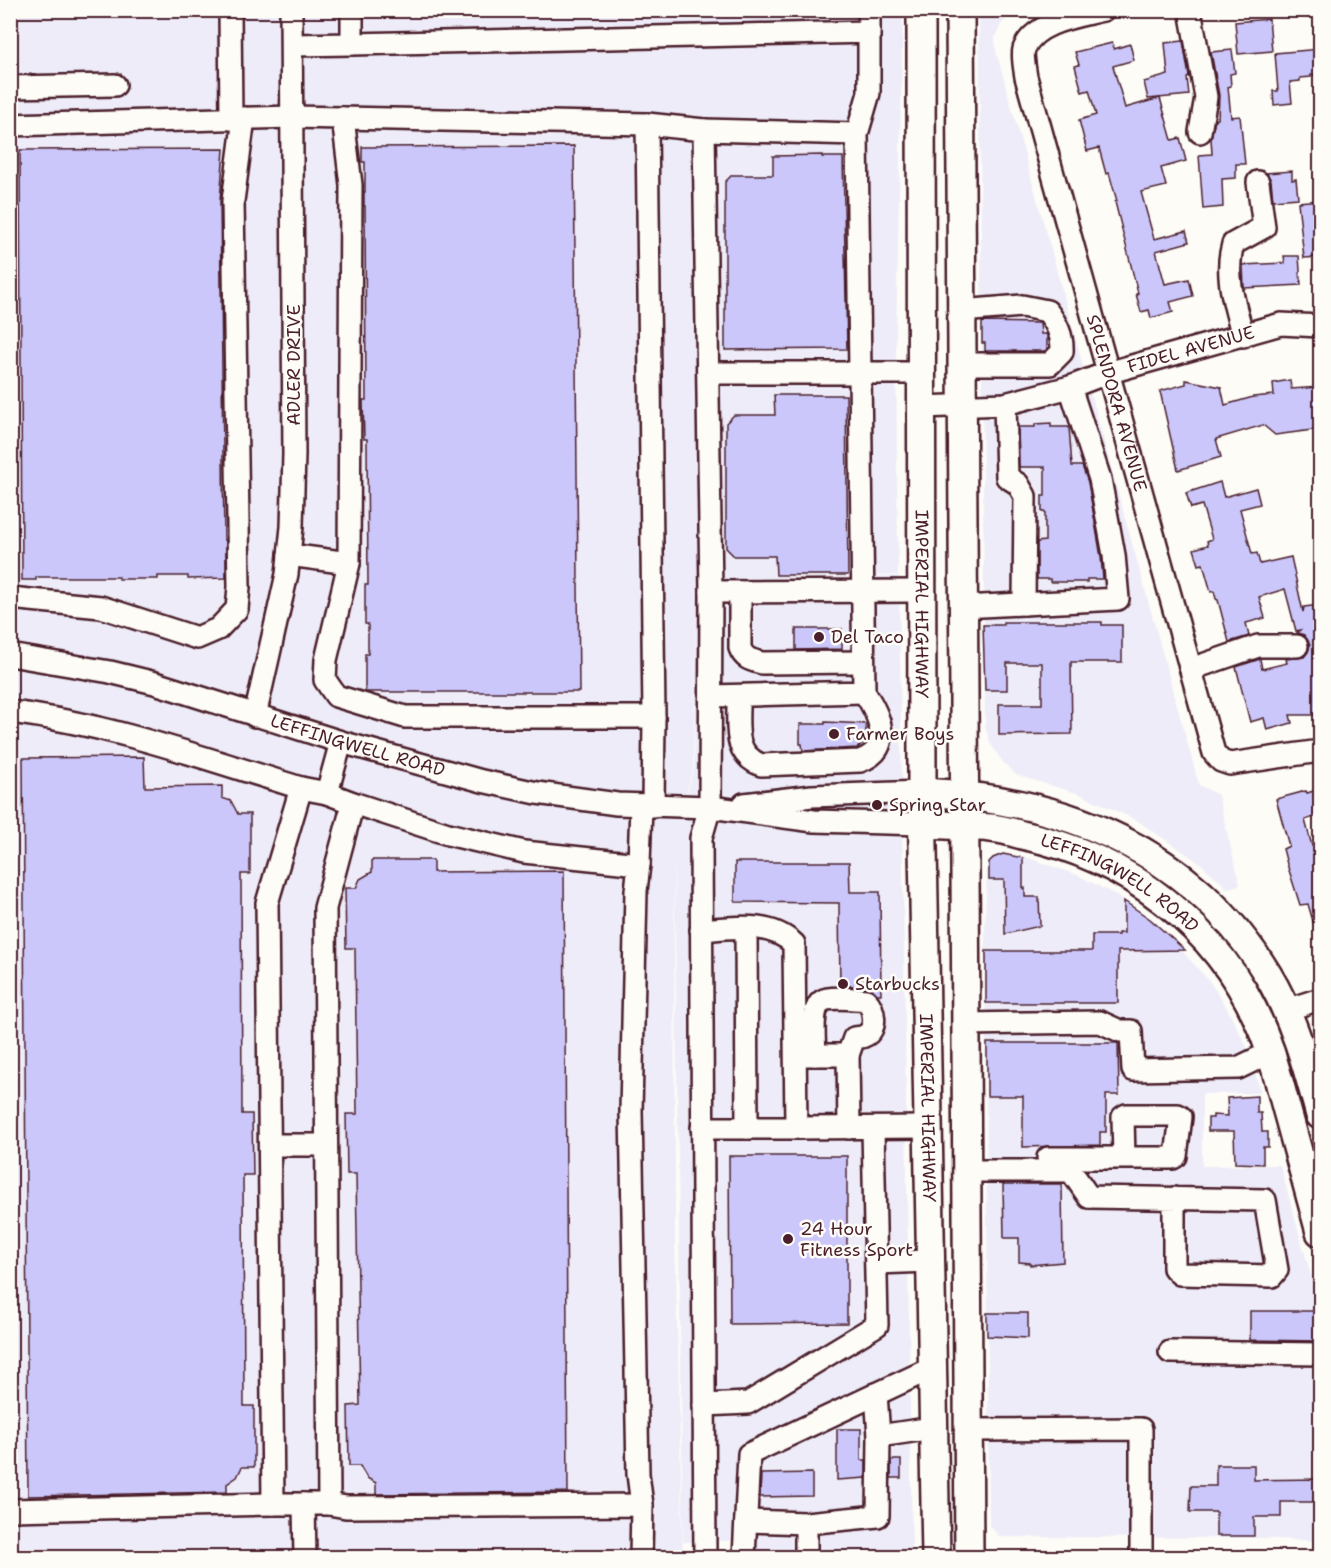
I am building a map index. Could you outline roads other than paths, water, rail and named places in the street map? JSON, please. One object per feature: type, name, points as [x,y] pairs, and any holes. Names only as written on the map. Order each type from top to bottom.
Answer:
[{"type":"main road","name":"IMPERIAL HIGHWAY","points":[[921,10],[922,824],[936,1557]]},
{"type":"main road","name":"IMPERIAL HIGHWAY","points":[[960,10],[969,1557]]},
{"type":"main road","name":"LEFFINGWELL ROAD","points":[[922,792],[964,794],[1018,803],[1083,823],[1136,846],[1193,887],[1230,925],[1268,975],[1302,1051],[1320,1115]]},
{"type":"main road","name":"LEFFINGWELL ROAD","points":[[922,824],[991,828],[1040,838],[1074,849],[1106,863],[1157,895],[1190,923],[1223,959],[1249,999],[1271,1052],[1319,1220]]},
{"type":"street","points":[[10,598],[101,607],[197,638],[218,629],[237,609],[240,587],[233,201],[238,118],[230,10]]},
{"type":"street","name":"ADLER DRIVE","points":[[255,716],[287,574],[292,527],[294,454],[291,10]]},
{"type":"street","points":[[352,10],[352,44]]},
{"type":"street","points":[[738,696],[742,752],[749,760],[761,765],[860,761],[867,759],[879,747],[882,734],[874,707],[864,692],[861,591],[857,134],[869,93],[869,10]]},
{"type":"street","name":"SPLENDORA AVENUE","points":[[1103,10],[1054,22],[1035,34],[1024,50],[1026,77],[1214,753],[1221,761],[1230,764],[1320,751]]},
{"type":"street","points":[[1190,10],[1206,97],[1200,132]]},
{"type":"street","points":[[292,45],[869,32]]},
{"type":"street","points":[[10,87],[115,85]]},
{"type":"street","points":[[10,125],[292,117],[647,124],[704,130],[857,134]]},
{"type":"street","points":[[343,118],[351,185],[350,526],[348,563],[325,670],[325,680],[336,696],[405,717],[654,717]]},
{"type":"street","points":[[641,1557],[642,1505],[638,1474],[631,1111],[636,891],[647,806],[654,717],[647,124]]},
{"type":"street","points":[[704,130],[711,592],[710,807],[701,837],[705,1557]]},
{"type":"street","points":[[1243,336],[1228,261],[1233,244],[1264,226],[1258,182]]},
{"type":"street","points":[[961,311],[1022,306],[1047,311],[1055,322],[1062,340],[1062,352],[1050,364],[961,364]]},
{"type":"street","name":"FIDEL AVENUE","points":[[921,407],[1005,404],[1281,324],[1320,326]]},
{"type":"street","points":[[708,373],[921,373]]},
{"type":"street","points":[[963,607],[1118,599],[1114,555],[1100,479],[1070,387]]},
{"type":"street","points":[[1005,404],[1007,477],[1018,484],[1024,496],[1024,604]]},
{"type":"street","points":[[289,555],[348,563]]},
{"type":"street","points":[[711,592],[921,591]]},
{"type":"street","points":[[740,592],[740,648],[742,655],[749,659],[762,663],[863,662]]},
{"type":"street","points":[[1191,669],[1258,646],[1297,646]]},
{"type":"street","name":"LEFFINGWELL ROAD","points":[[10,655],[110,672],[155,683],[341,742],[482,781],[537,793],[647,806],[710,807],[814,821],[922,824]]},
{"type":"street","points":[[711,696],[864,692]]},
{"type":"street","points":[[10,712],[46,717],[137,739],[301,788],[327,793],[447,834],[524,852],[639,864]]},
{"type":"street","points":[[327,793],[341,742]]},
{"type":"street","points":[[273,1504],[267,903],[301,788]]},
{"type":"street","name":"LEFFINGWELL ROAD","points":[[710,807],[812,796],[922,792]]},
{"type":"street","points":[[329,1504],[325,908],[353,803]]},
{"type":"street","points":[[701,930],[761,927],[784,934],[795,944],[805,1055]]},
{"type":"street","points":[[746,928],[747,1128]]},
{"type":"street","points":[[796,1128],[805,1055],[818,1004],[825,999],[866,1000],[873,1006],[874,1020],[871,1031],[866,1036],[854,1038],[848,1055],[849,1128]]},
{"type":"street","points":[[1286,1011],[1320,999]]},
{"type":"street","points":[[966,1024],[1100,1022],[1120,1031],[1131,1031],[1133,1070],[1238,1068],[1271,1052]]},
{"type":"street","points":[[805,1055],[848,1055]]},
{"type":"street","points":[[702,1128],[928,1127]]},
{"type":"street","points":[[704,1405],[748,1403],[877,1325],[873,1128]]},
{"type":"street","points":[[270,1145],[326,1145]]},
{"type":"street","points":[[967,1165],[1124,1158]]},
{"type":"street","points":[[967,1165],[1071,1172],[1089,1197],[1174,1198],[1265,1200],[1277,1270],[1272,1275],[1180,1274],[1174,1269],[1174,1198]]},
{"type":"street","points":[[876,1263],[930,1261]]},
{"type":"street","points":[[1170,1352],[1320,1354]]},
{"type":"street","points":[[744,1557],[748,1454],[932,1368]]},
{"type":"street","points":[[746,1521],[806,1523],[878,1516],[879,1436],[876,1394]]},
{"type":"street","points":[[879,1436],[933,1428]]},
{"type":"street","points":[[968,1430],[1142,1430],[1141,1557]]},
{"type":"street","points":[[10,1510],[273,1504],[329,1504],[346,1508],[642,1505]]},
{"type":"street","points":[[304,1504],[305,1557]]},
{"type":"street","points":[[806,1523],[806,1557]]},
{"type":"place","name":"Del Taco","points":[[819,637]]},
{"type":"place","name":"Farmer Boys","points":[[834,734]]},
{"type":"place","name":"Spring Star","points":[[877,805]]},
{"type":"place","name":"Starbucks","points":[[843,984]]},
{"type":"place","name":"24 Hour Fitness Sport","points":[[788,1239]]}]
